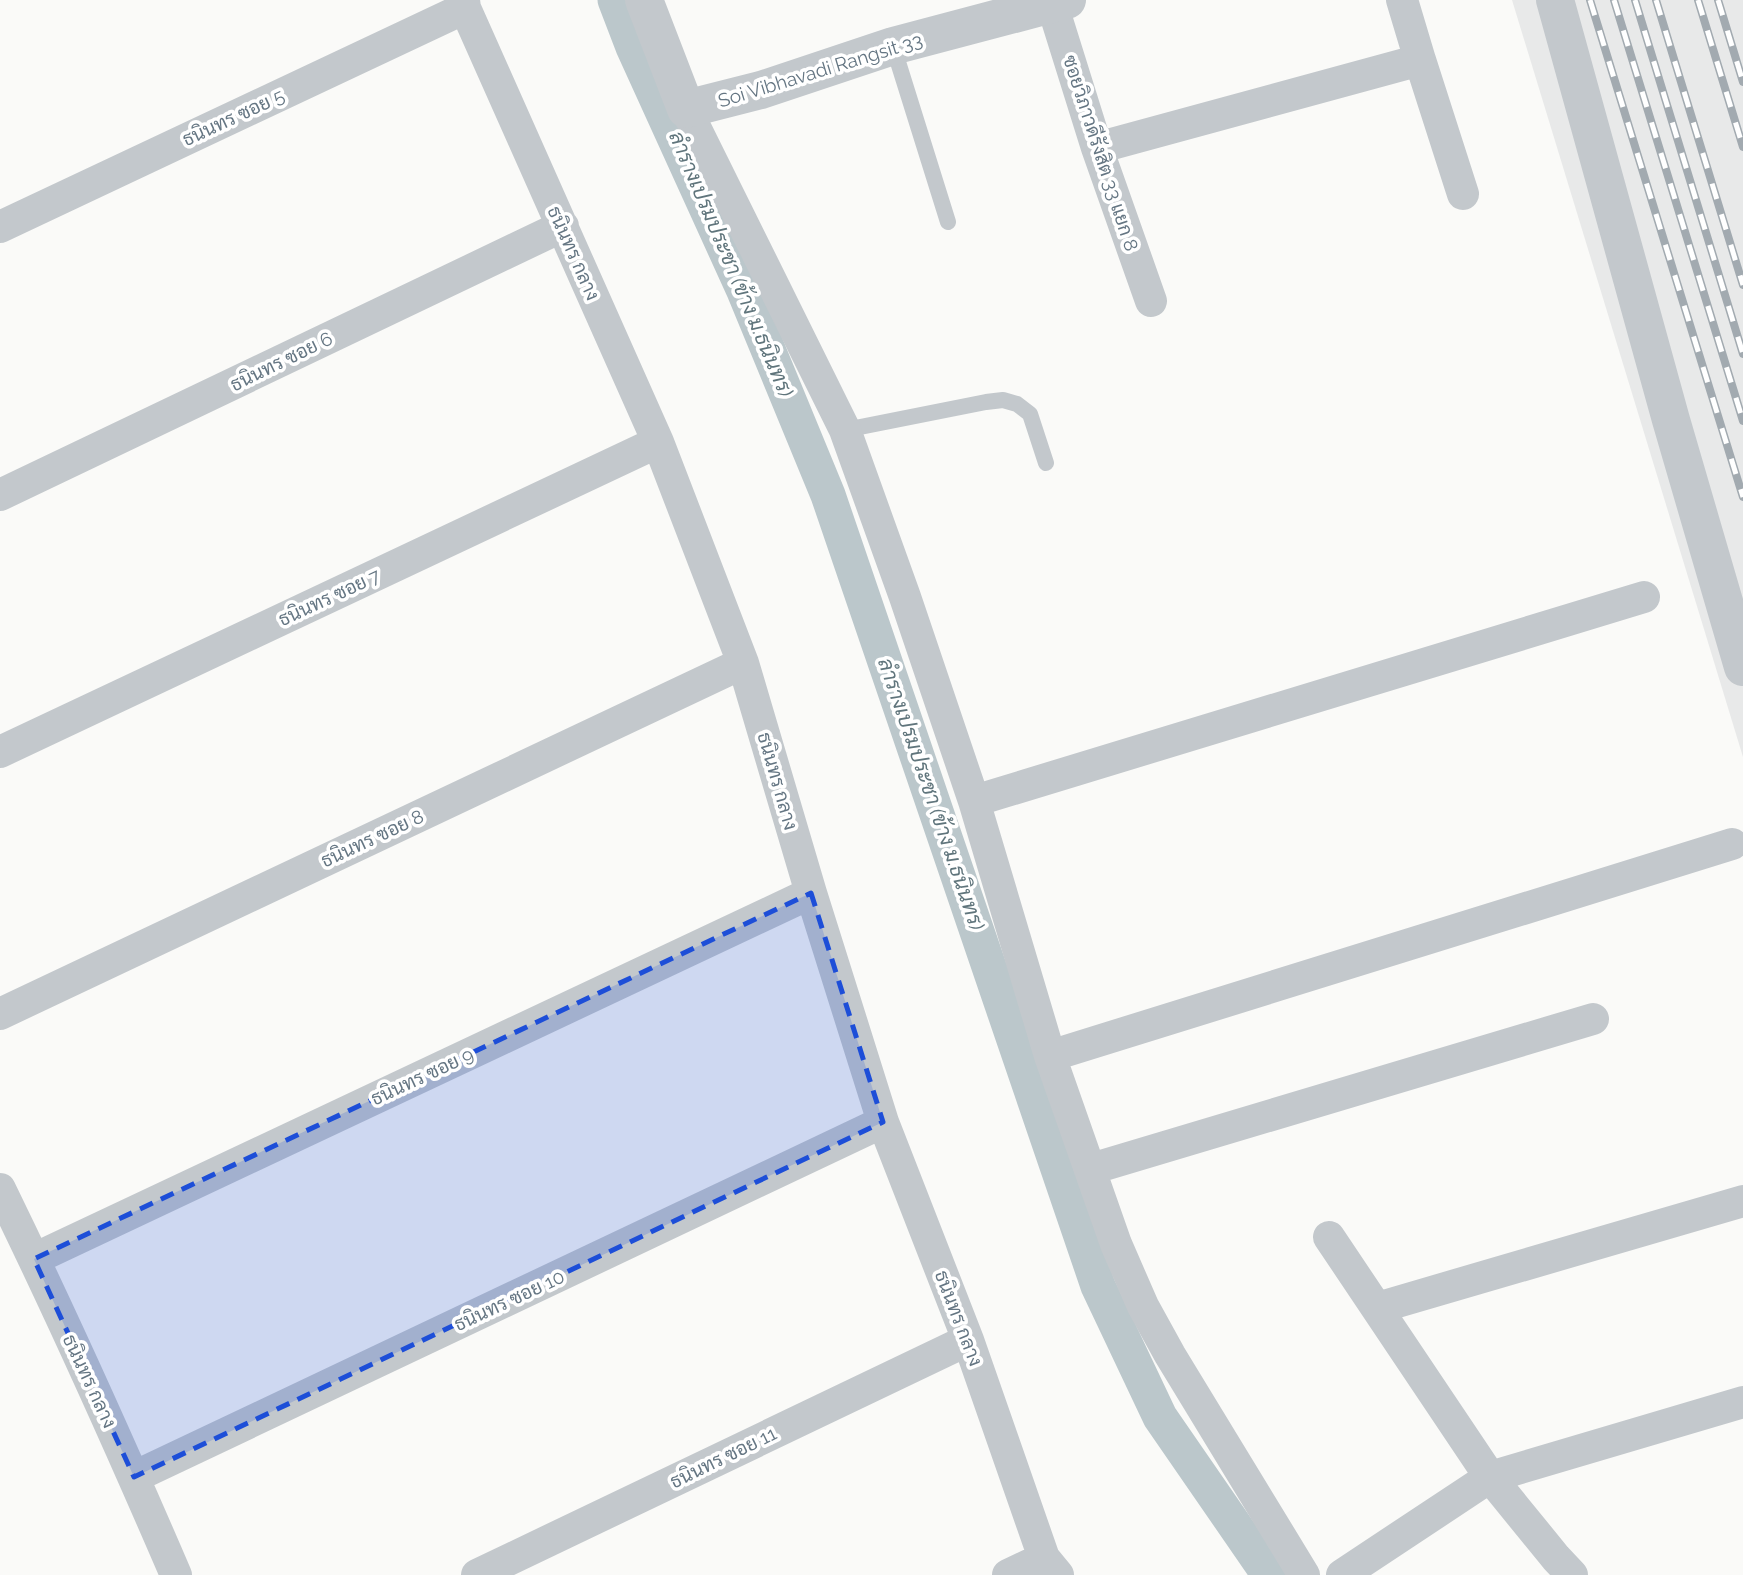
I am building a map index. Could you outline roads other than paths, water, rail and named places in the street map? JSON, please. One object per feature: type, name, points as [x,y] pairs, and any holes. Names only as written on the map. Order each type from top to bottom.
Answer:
[{"type":"street","points":[[644,0],[686,109],[845,430],[974,801],[1050,1056],[1116,1244],[1143,1307],[1170,1355],[1304,1575]]},
{"type":"street","points":[[1402,0],[1463,194]]},
{"type":"street","points":[[1555,0],[1671,420],[1743,667]]},
{"type":"street","name":"Soi Vibhavadi Rangsit 33","points":[[686,109],[761,90],[893,46],[1060,2]]},
{"type":"street","name":"ซอยวิภาวดีรังสิต 33 แยก 8","points":[[1060,2],[1097,148],[1151,301]]},
{"type":"street","name":"ธนินทร กลาง","points":[[464,4],[658,442],[744,663],[810,893],[883,1122],[968,1340],[1051,1566]]},
{"type":"street","name":"ธนินทร ซอย 5","points":[[0,227],[464,4]]},
{"type":"street","points":[[1097,148],[1420,60]]},
{"type":"street","name":"ธนินทร ซอย 6","points":[[0,495],[563,226]]},
{"type":"street","name":"ธนินทร ซอย 7","points":[[0,752],[658,442]]},
{"type":"street","points":[[974,801],[1644,597]]},
{"type":"street","name":"ธนินทร ซอย 8","points":[[0,1014],[744,663]]},
{"type":"street","points":[[1050,1056],[1732,844]]},
{"type":"street","name":"ธนินทร ซอย 9","points":[[34,1259],[810,893]]},
{"type":"street","points":[[1091,1169],[1593,1019]]},
{"type":"street","name":"ธนินทร ซอย 10","points":[[134,1477],[883,1122]]},
{"type":"street","name":"ธนินทร กลาง","points":[[0,1189],[134,1477],[176,1575]]},
{"type":"street","points":[[1377,1308],[1743,1201]]},
{"type":"street","points":[[1329,1237],[1490,1477],[1572,1575]]},
{"type":"street","name":"ธนินทร ซอย 11","points":[[477,1575],[968,1340]]},
{"type":"street","points":[[1342,1575],[1490,1477],[1743,1402]]},
{"type":"street","points":[[1009,1575],[1051,1566]]},
{"type":"lane","points":[[893,46],[948,222]]},
{"type":"lane","points":[[845,430],[1003,400],[1017,404],[1030,414],[1046,463]]},
{"type":"waterway","name":"ลำรางเปรมประชา (ข้าง ม.ธนินทร)","points":[[615,0],[633,47],[744,291],[828,495],[1098,1286],[1160,1417],[1269,1575]]},
{"type":"railway","points":[[1590,0],[1743,497]]},
{"type":"railway","points":[[1614,0],[1743,421]]},
{"type":"railway","points":[[1635,0],[1743,354]]},
{"type":"railway","points":[[1656,0],[1743,285]]},
{"type":"railway","points":[[1698,0],[1743,147]]},
{"type":"railway","points":[[1718,0],[1743,82]]}]
